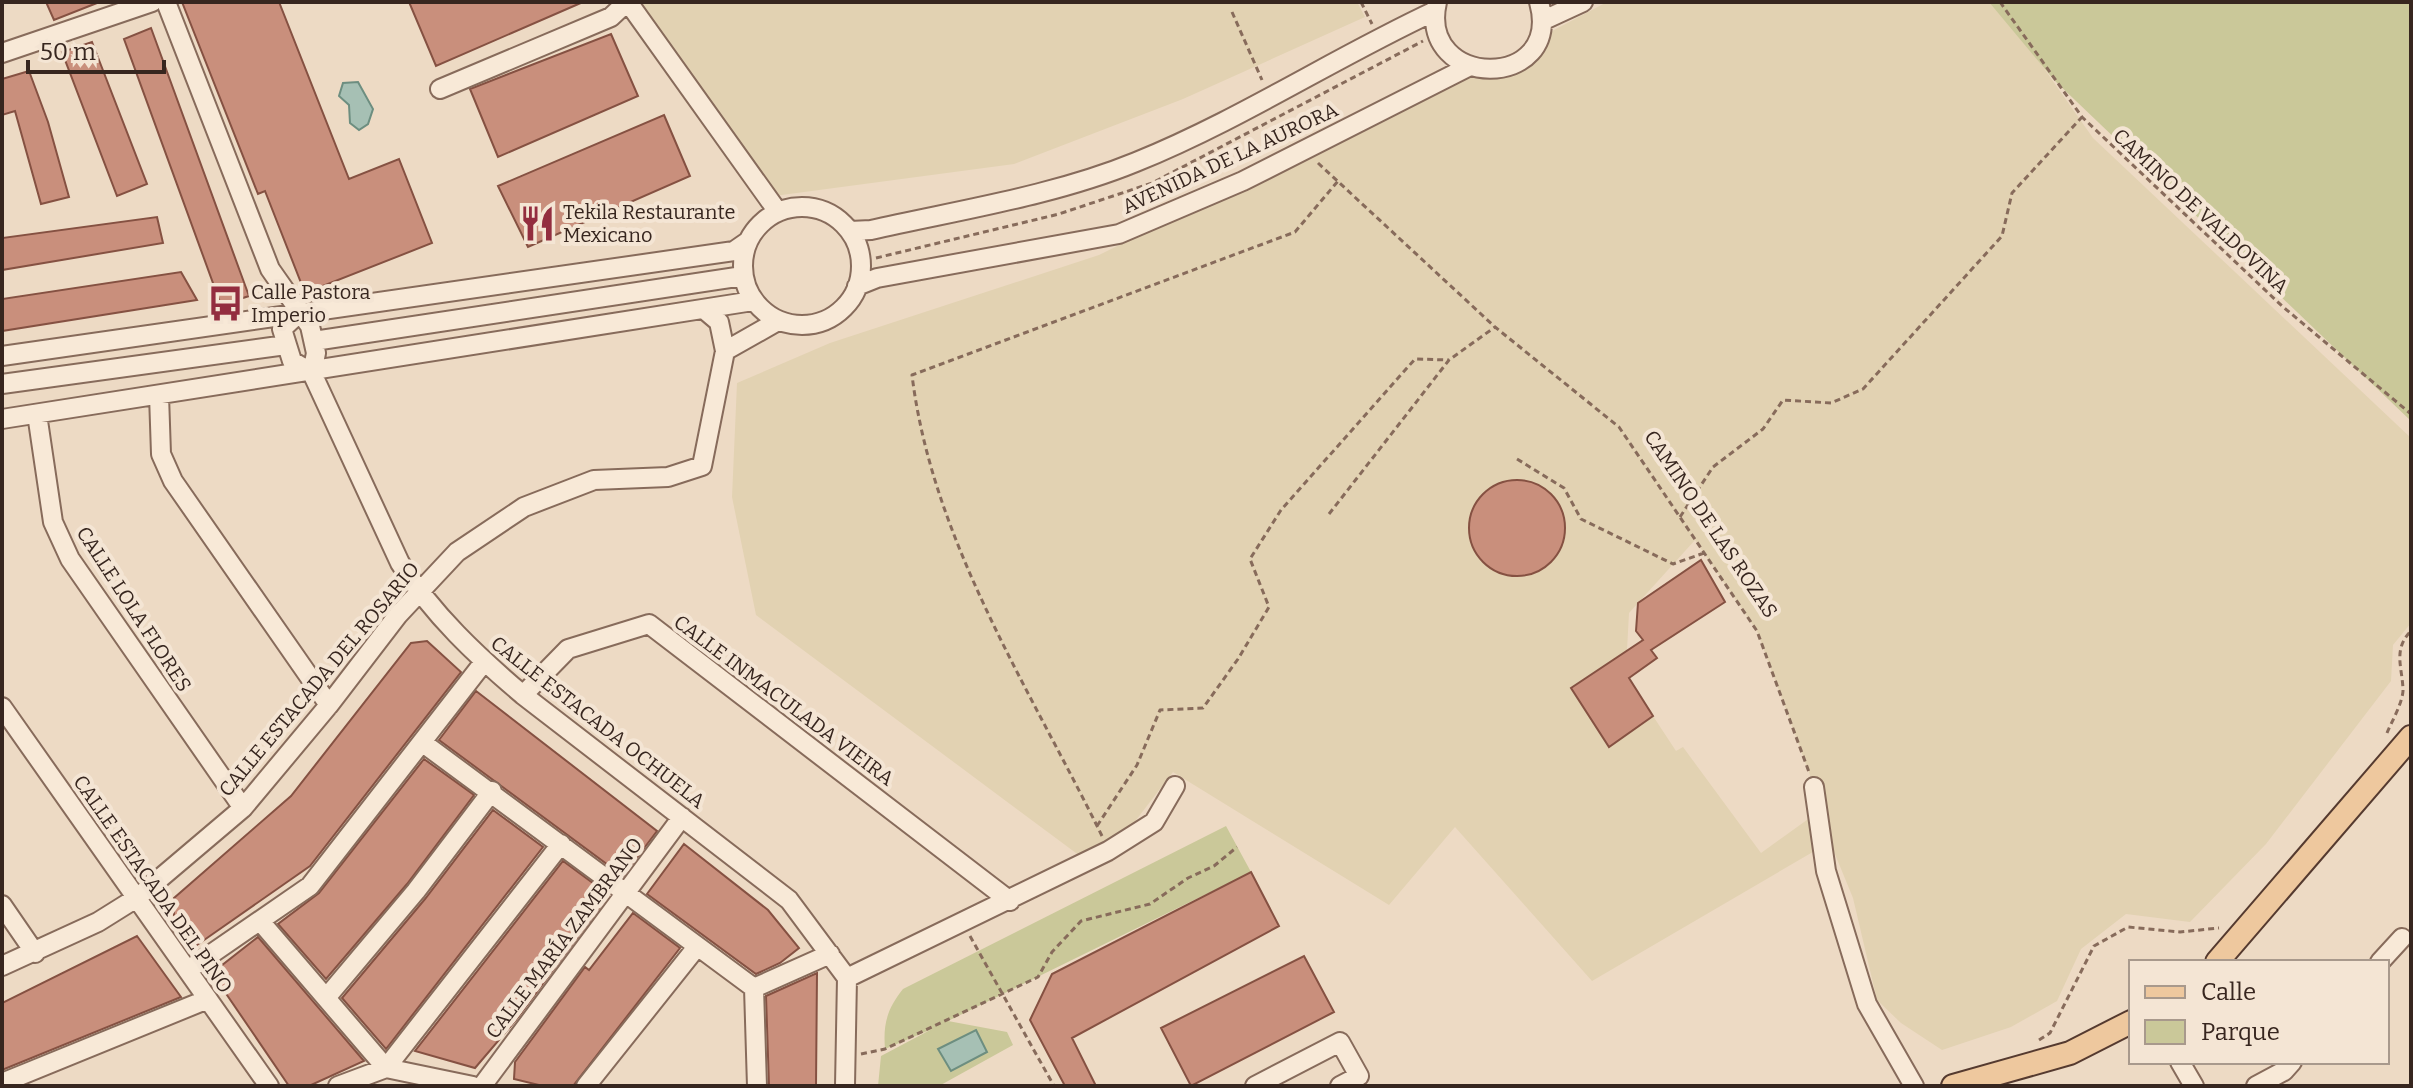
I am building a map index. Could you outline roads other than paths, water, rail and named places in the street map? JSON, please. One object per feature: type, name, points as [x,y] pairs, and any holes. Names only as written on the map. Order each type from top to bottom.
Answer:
[{"type":"main road","points":[[2219,960],[2411,737]]},
{"type":"main road","points":[[1953,1086],[2070,1053],[2129,1023]]},
{"type":"street","points":[[2,53],[152,2]]},
{"type":"street","points":[[166,2],[270,269],[298,314],[310,326],[314,341],[312,373]]},
{"type":"street","points":[[440,89],[611,17],[628,2],[778,212]]},
{"type":"street","points":[[1436,6],[1438,36],[1449,53],[1468,67],[1499,70],[1520,62],[1537,44],[1542,11],[1583,2]]},
{"type":"street","name":"AVENIDA DE LA AURORA","points":[[850,231],[871,230],[1051,188],[1135,163],[1269,98],[1436,6]]},
{"type":"street","name":"AVENIDA DE LA AURORA","points":[[857,286],[877,278],[1119,234],[1243,181],[1468,67]]},
{"type":"street","points":[[2,356],[734,251],[747,242],[766,218],[797,207],[817,209],[835,217],[850,231],[860,257],[857,286],[848,303],[825,320],[797,326],[778,321],[753,301],[743,276],[747,242]]},
{"type":"street","points":[[314,341],[743,276]]},
{"type":"street","points":[[2,419],[312,373],[753,301]]},
{"type":"street","points":[[706,311],[719,322],[725,351],[778,321]]},
{"type":"street","points":[[298,314],[282,329],[292,361],[312,373]]},
{"type":"street","points":[[2,384],[286,345]]},
{"type":"street","name":"CALLE ESTACADA DEL ROSARIO","points":[[2,966],[35,953],[138,897],[243,808],[418,592],[457,552],[524,507],[594,480],[668,477],[702,466],[725,351]]},
{"type":"street","name":"CALLE ESTACADA OCHUELA","points":[[312,373],[400,563],[418,592],[484,662],[523,695],[789,900],[847,978]]},
{"type":"street","points":[[159,395],[161,454],[173,481],[329,705]]},
{"type":"street","name":"CALLE LOLA FLORES","points":[[37,414],[53,522],[70,559],[243,808]]},
{"type":"street","name":"CALLE INMACULADA VIEIRA","points":[[523,695],[568,649],[649,624],[1010,901]]},
{"type":"street","points":[[188,970],[310,886],[484,662]]},
{"type":"street","name":"CALLE ESTACADA DEL PINO","points":[[2,707],[269,1086]]},
{"type":"street","points":[[423,743],[627,890],[696,948],[709,951],[754,988],[757,1086]]},
{"type":"street","points":[[845,1086],[847,978],[1108,851],[1154,822],[1175,786]]},
{"type":"street","points":[[1814,787],[1826,871],[1867,1004],[1914,1086]]},
{"type":"street","points":[[326,998],[416,891],[492,791]]},
{"type":"street","name":"CALLE MARÍA ZAMBRANO","points":[[482,1086],[682,817]]},
{"type":"street","points":[[389,1077],[561,844]]},
{"type":"street","points":[[2,905],[35,953]]},
{"type":"street","points":[[260,921],[389,1077]]},
{"type":"street","points":[[2382,960],[2402,938]]},
{"type":"street","points":[[586,1086],[696,948]]},
{"type":"street","points":[[754,988],[830,954]]},
{"type":"street","points":[[2,1083],[208,999]]},
{"type":"street","points":[[1255,1086],[1340,1042],[1359,1076],[1340,1086]]},
{"type":"street","points":[[2181,1064],[2194,1086]]},
{"type":"street","points":[[2256,1086],[2284,1071],[2290,1064]]},
{"type":"street","points":[[338,1086],[389,1077],[473,1086]]},
{"type":"place","name":"Tekila Restaurante Mexicano","points":[[537,224]]},
{"type":"place","name":"Calle Pastora Imperio","points":[[225,304]]}]
